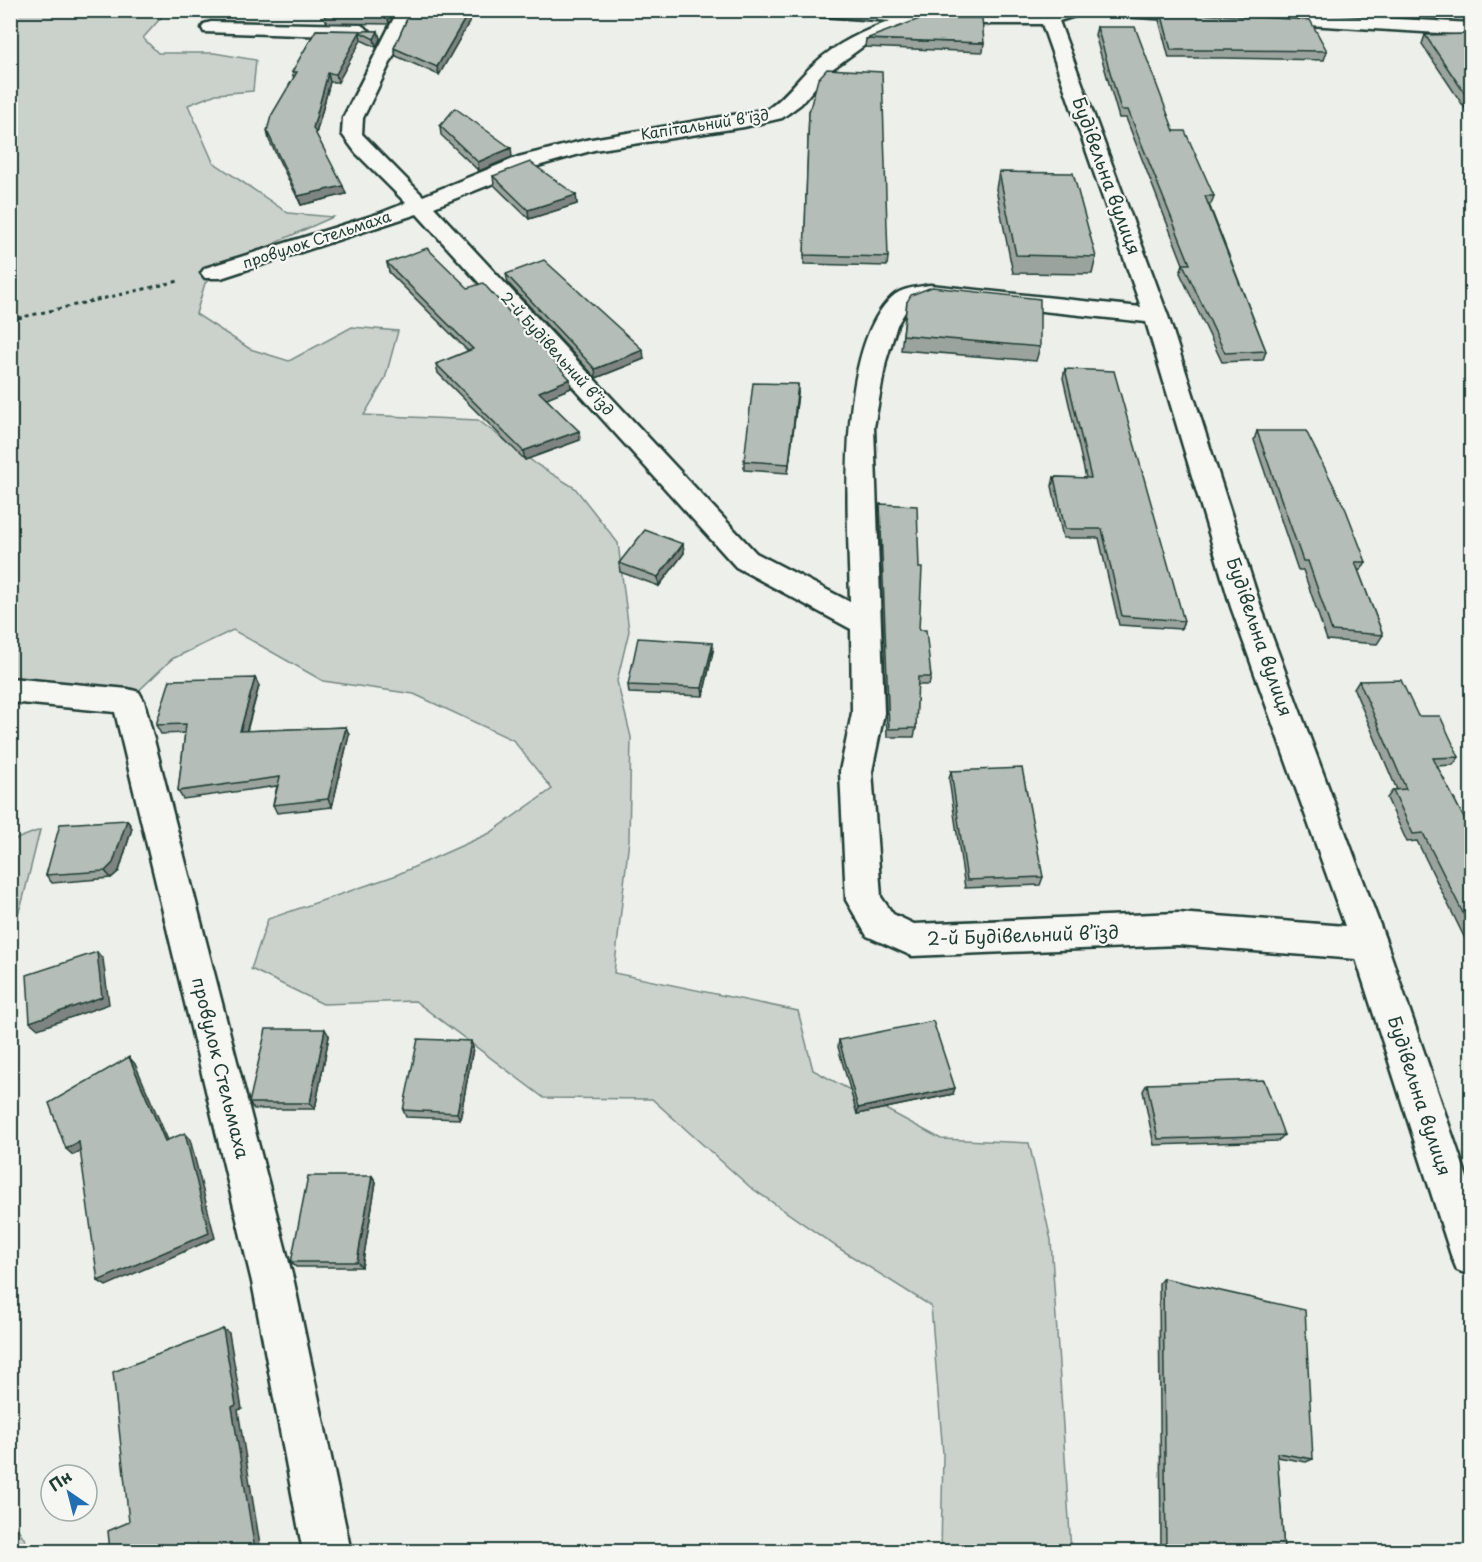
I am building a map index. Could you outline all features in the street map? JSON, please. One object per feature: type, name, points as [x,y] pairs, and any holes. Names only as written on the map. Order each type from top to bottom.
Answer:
[{"type":"street","name":"2-й Будівельний в’їзд","points":[[407,10],[353,118],[352,134],[363,149],[420,205],[746,560],[864,623]]},
{"type":"street","points":[[821,10],[919,18]]},
{"type":"street","points":[[1119,10],[1225,16]]},
{"type":"street","name":"Капітальний в'їзд","points":[[420,205],[526,162],[593,144],[744,121],[775,114],[794,100],[821,68],[862,38],[919,18],[1062,14]]},
{"type":"street","name":"Будівельна вулиця","points":[[1062,14],[1246,607],[1369,944],[1472,1255]]},
{"type":"street","points":[[1249,17],[1472,29]]},
{"type":"street","points":[[211,28],[396,32]]},
{"type":"street","name":"провулок Стельмаха","points":[[213,273],[386,219],[420,205]]},
{"type":"street","name":"2-й Будівельний в’їзд","points":[[1156,315],[930,292],[908,297],[897,304],[882,334],[866,395],[861,427],[868,713],[856,771],[864,900],[880,925],[912,940],[1178,929],[1369,944]]},
{"type":"street","name":"провулок Стельмаха","points":[[10,690],[128,701],[273,1282],[327,1551]]},
{"type":"path","points":[[10,320],[213,273]]},
{"type":"shaded area","points":[[10,11],[167,11],[143,38],[158,53],[214,53],[256,60],[253,91],[216,94],[188,105],[213,162],[288,213],[333,217],[279,241],[205,283],[196,314],[250,349],[289,361],[352,327],[398,331],[385,379],[364,415],[478,420],[536,464],[575,488],[618,543],[629,631],[617,681],[631,737],[629,840],[614,973],[798,1011],[813,1070],[941,1139],[1029,1143],[1051,1240],[1071,1551],[941,1551],[943,1454],[931,1306],[837,1247],[750,1187],[652,1099],[544,1098],[415,1001],[323,1004],[251,969],[268,919],[394,876],[490,833],[552,789],[513,740],[414,694],[323,681],[233,630],[172,659],[128,701],[11,702]]},
{"type":"shaded area","points":[[40,830],[23,899],[11,935],[11,841]]},
{"type":"shaded area","points":[[11,1518],[32,1551],[11,1551]]},
{"type":"building","points":[[327,10],[390,10],[387,15],[324,15]]},
{"type":"building","points":[[411,10],[470,10],[437,67],[394,48]]},
{"type":"building","points":[[1161,12],[1310,20],[1327,51],[1171,50]]},
{"type":"building","points":[[922,18],[982,18],[984,43],[866,39]]},
{"type":"building","points":[[1097,27],[1135,27],[1174,131],[1185,131],[1214,196],[1205,196],[1266,351],[1225,353],[1183,264],[1190,264],[1128,110],[1121,110]]},
{"type":"building","points":[[316,30],[378,31],[374,39],[360,32],[336,74],[328,73],[313,128],[343,186],[298,196],[267,131],[271,116],[297,72],[292,72]]},
{"type":"building","points":[[1472,34],[1472,104],[1425,35]]},
{"type":"building","points":[[827,69],[882,72],[888,257],[804,255],[809,112],[818,79]]},
{"type":"building","points":[[455,108],[511,148],[478,162],[440,126]]},
{"type":"building","points":[[530,162],[576,195],[528,210],[493,176]]},
{"type":"building","points":[[999,172],[1073,173],[1096,257],[1016,255]]},
{"type":"building","points":[[427,248],[468,288],[483,283],[570,379],[539,392],[579,431],[523,451],[436,364],[473,349],[387,263]]},
{"type":"building","points":[[544,260],[643,350],[595,369],[506,274]]},
{"type":"building","points":[[932,287],[1040,299],[1040,347],[903,335],[907,302],[911,295]]},
{"type":"building","points":[[1065,369],[1114,371],[1184,621],[1122,616],[1102,529],[1065,529],[1054,477],[1091,478]]},
{"type":"building","points":[[753,383],[798,384],[789,464],[744,461]]},
{"type":"building","points":[[1257,431],[1306,431],[1346,510],[1366,562],[1355,562],[1383,635],[1332,631],[1308,561],[1303,561]]},
{"type":"building","points":[[880,504],[917,506],[919,568],[922,568],[919,630],[926,630],[931,677],[918,677],[916,728],[889,729]]},
{"type":"building","points":[[645,530],[683,544],[658,577],[619,563]]},
{"type":"building","points":[[638,638],[713,643],[702,688],[628,685]]},
{"type":"building","points":[[255,678],[240,731],[346,727],[328,799],[273,805],[280,777],[178,791],[186,724],[156,725],[170,680]]},
{"type":"building","points":[[1401,680],[1418,716],[1440,716],[1459,757],[1433,758],[1472,834],[1472,931],[1423,833],[1413,834],[1393,790],[1406,789],[1359,681]]},
{"type":"building","points":[[1022,768],[1043,877],[967,880],[951,771]]},
{"type":"building","points":[[127,820],[113,863],[105,871],[46,875],[60,824]]},
{"type":"building","points":[[97,952],[102,997],[30,1022],[27,975]]},
{"type":"building","points":[[933,1021],[955,1088],[858,1108],[839,1040]]},
{"type":"building","points":[[266,1029],[325,1029],[310,1103],[249,1103]]},
{"type":"building","points":[[418,1039],[471,1041],[457,1113],[403,1110]]},
{"type":"building","points":[[129,1057],[165,1141],[185,1133],[209,1233],[98,1281],[79,1142],[66,1149],[49,1103]]},
{"type":"building","points":[[1264,1080],[1284,1135],[1158,1139],[1147,1084]]},
{"type":"building","points":[[308,1176],[372,1176],[357,1262],[291,1262]]},
{"type":"building","points":[[1163,1278],[1305,1310],[1313,1459],[1277,1453],[1284,1551],[1166,1551]]},
{"type":"building","points":[[223,1329],[236,1405],[232,1407],[255,1550],[110,1551],[108,1531],[129,1522],[113,1372]]}]
